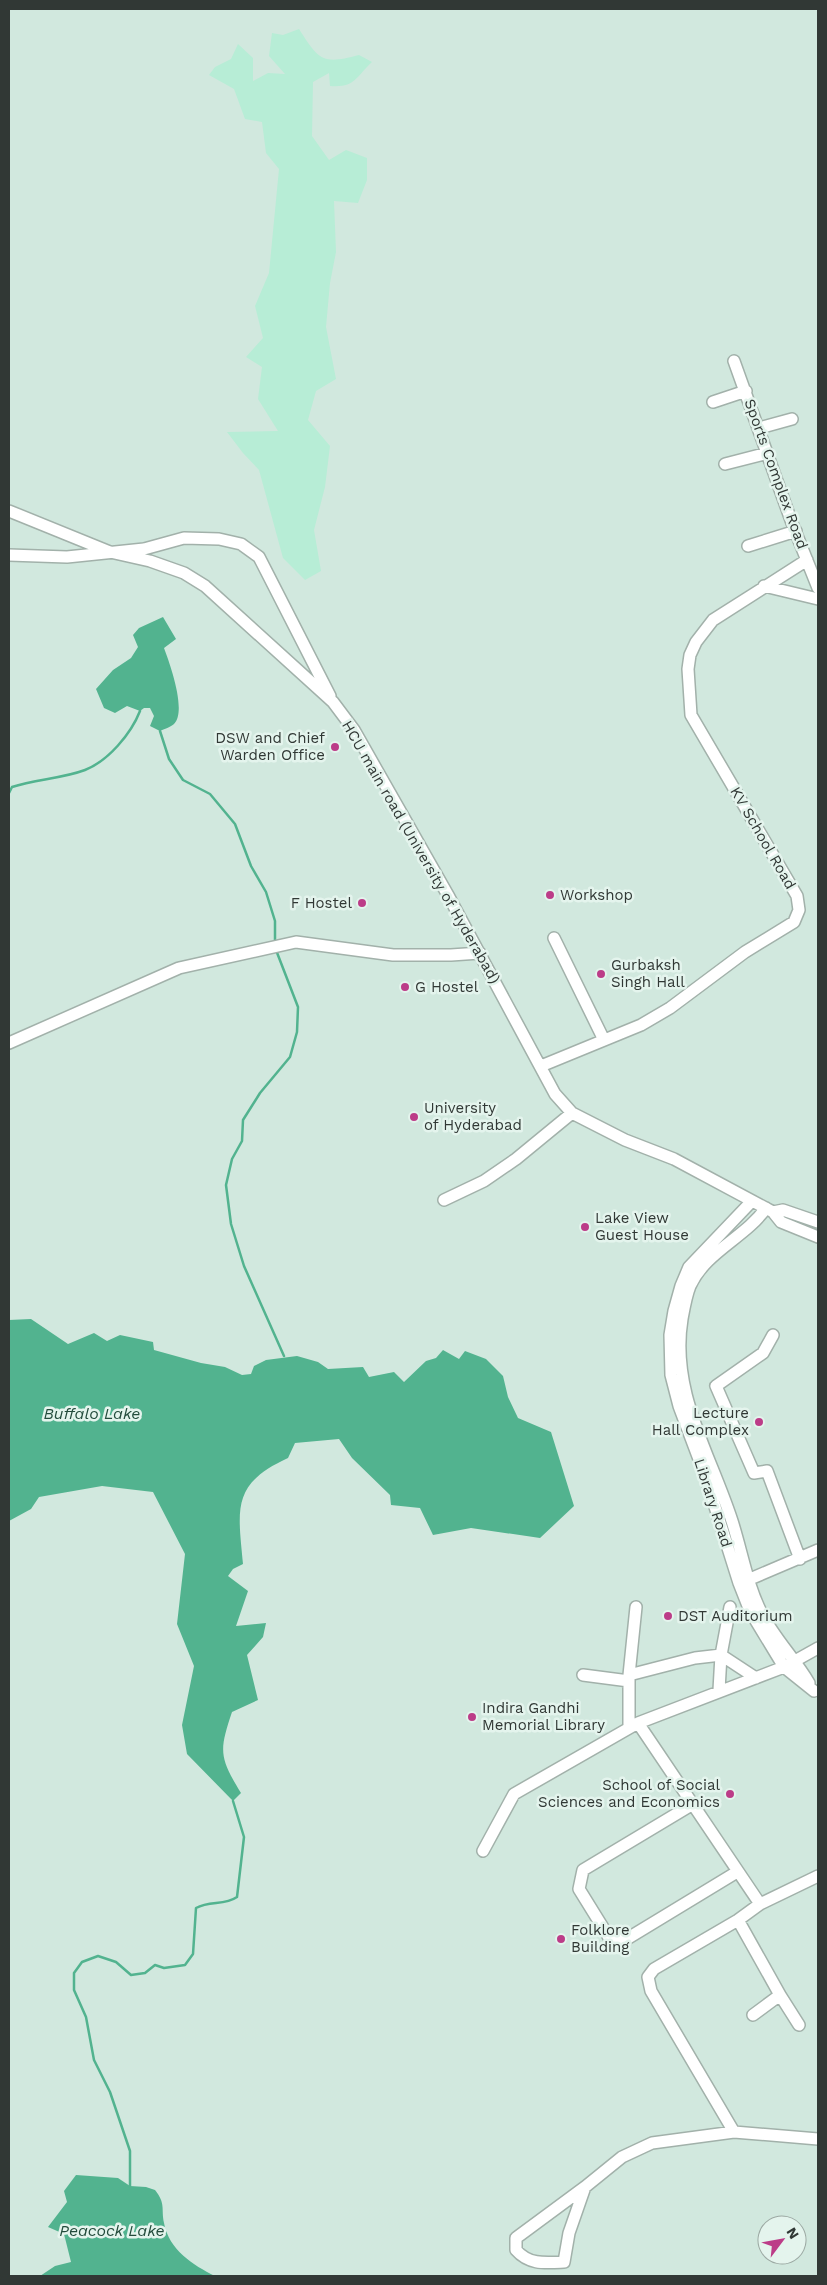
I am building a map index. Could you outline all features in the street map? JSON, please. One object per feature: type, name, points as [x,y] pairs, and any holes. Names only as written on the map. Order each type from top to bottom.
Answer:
[{"type":"street","name":"Sports Complex Road","points":[[734,361],[818,588]]},
{"type":"street","points":[[713,402],[746,391]]},
{"type":"street","points":[[759,428],[792,419]]},
{"type":"street","points":[[725,464],[768,453]]},
{"type":"street","name":"HCU main road (University of Hyderabad)","points":[[9,511],[110,552],[159,564],[184,573],[205,586],[333,702],[368,755],[480,953],[555,1094],[572,1113],[625,1140],[674,1159],[770,1210]]},
{"type":"street","points":[[748,546],[796,531]]},
{"type":"street","points":[[9,555],[67,557],[144,549],[184,538],[219,539],[242,544],[259,557],[333,702]]},
{"type":"street","name":"KV School Road","points":[[540,1066],[641,1025],[670,1008],[731,962],[794,922],[799,910],[797,896],[697,725],[689,706],[688,669],[690,655],[704,629],[724,611],[807,560]]},
{"type":"street","points":[[764,586],[818,599]]},
{"type":"street","points":[[554,938],[604,1040]]},
{"type":"street","points":[[9,1043],[179,968],[296,942],[393,955],[480,953]]},
{"type":"street","points":[[444,1200],[484,1181],[516,1159],[572,1113]]},
{"type":"street","name":"Library Road","points":[[752,1201],[689,1267],[681,1286],[670,1335],[671,1375],[679,1406],[744,1581],[750,1611],[784,1667]]},
{"type":"street","points":[[770,1210],[781,1222],[818,1236]]},
{"type":"street","points":[[816,1694],[796,1660],[763,1616],[744,1581],[721,1487],[687,1400],[679,1358],[680,1333],[690,1286],[710,1259],[770,1210],[783,1210],[818,1222]]},
{"type":"street","points":[[773,1335],[763,1353],[716,1386],[754,1473],[767,1471],[800,1559]]},
{"type":"street","points":[[744,1581],[818,1550]]},
{"type":"street","points":[[636,1607],[629,1678],[634,1726],[693,1804],[760,1904]]},
{"type":"street","points":[[719,1690],[721,1655],[730,1607]]},
{"type":"street","points":[[483,1850],[514,1794],[634,1726],[719,1690],[784,1667],[818,1648]]},
{"type":"street","points":[[583,1675],[629,1678],[695,1658],[721,1655],[756,1678]]},
{"type":"street","points":[[784,1667],[816,1694]]},
{"type":"street","points":[[693,1804],[583,1870],[579,1889],[610,1939],[625,1940],[737,1872]]},
{"type":"street","points":[[734,2132],[651,1991],[648,1977],[654,1969],[738,1920],[760,1904],[818,1876]]},
{"type":"street","points":[[738,1920],[786,2006],[799,2025]]},
{"type":"street","points":[[753,2015],[780,1995]]},
{"type":"street","points":[[770,2004],[786,2006]]},
{"type":"street","points":[[585,2187],[569,2233],[564,2262],[536,2263],[521,2256],[516,2250],[516,2238],[622,2157],[652,2143],[734,2132],[818,2139]]},
{"type":"shaded area","name":"University of Hyderabad","points":[[9,9],[818,9],[818,2276],[9,2276]]},
{"type":"shaded area","points":[[299,29],[312,48],[323,57],[337,60],[359,55],[372,62],[354,80],[345,85],[330,86],[329,73],[313,82],[312,136],[329,160],[346,150],[367,158],[367,180],[358,203],[334,201],[336,252],[330,283],[326,327],[336,379],[316,391],[308,420],[330,446],[325,487],[314,530],[321,571],[305,580],[283,558],[259,470],[227,432],[278,431],[258,399],[262,367],[246,357],[263,338],[255,306],[269,273],[279,169],[266,153],[262,122],[245,119],[234,89],[209,75],[215,67],[231,59],[238,44],[253,58],[253,81],[268,73],[285,74],[269,56],[272,33],[283,35]]},
{"type":"water","points":[[163,617],[176,639],[164,648],[176,687],[179,709],[178,718],[174,724],[160,731],[150,726],[154,716],[150,708],[144,708],[140,711],[127,706],[115,713],[104,708],[96,689],[113,670],[131,658],[138,647],[133,635],[139,628]]},
{"type":"water","name":"Buffalo Lake","points":[[31,1319],[68,1344],[94,1333],[107,1341],[120,1335],[153,1342],[154,1350],[201,1363],[225,1367],[242,1375],[251,1374],[254,1366],[266,1360],[297,1356],[318,1362],[328,1369],[363,1367],[369,1377],[394,1372],[404,1382],[426,1361],[436,1358],[443,1350],[459,1359],[465,1351],[486,1359],[503,1376],[508,1397],[518,1418],[551,1432],[574,1506],[540,1538],[471,1528],[433,1535],[420,1508],[391,1505],[390,1495],[352,1458],[339,1439],[295,1443],[288,1458],[269,1468],[247,1488],[242,1500],[240,1513],[243,1564],[233,1569],[228,1576],[248,1591],[236,1626],[266,1623],[263,1637],[247,1655],[258,1700],[232,1712],[223,1745],[223,1754],[228,1771],[241,1793],[233,1801],[187,1754],[182,1725],[194,1666],[177,1624],[185,1554],[153,1492],[102,1486],[39,1497],[31,1509],[9,1521],[9,1320]]},
{"type":"water","name":"Peacock Lake","points":[[76,2175],[118,2178],[130,2186],[146,2187],[155,2190],[162,2203],[164,2223],[171,2241],[183,2256],[215,2276],[40,2276],[55,2266],[71,2262],[64,2234],[48,2227],[67,2202],[64,2191]]},
{"type":"waterway","points":[[9,793],[12,787],[76,773],[94,766],[118,746],[131,729],[140,711]]},
{"type":"waterway","points":[[160,731],[169,759],[183,780],[210,794],[235,824],[251,866],[266,892],[275,921],[275,942]]},
{"type":"waterway","points":[[276,950],[298,1007],[297,1032],[290,1057],[260,1093],[243,1120],[242,1141],[232,1159],[226,1185],[231,1224],[244,1266],[284,1356]]},
{"type":"waterway","points":[[130,2186],[130,2151],[110,2092],[94,2060],[86,2017],[74,1990],[74,1973],[82,1962],[98,1956],[116,1962],[131,1975],[145,1973],[155,1965],[164,1968],[185,1965],[193,1954],[196,1908],[206,1904],[232,1900],[237,1897],[244,1837],[233,1801]]},
{"type":"place","name":"DSW and Chief Warden Office","points":[[335,747]]},
{"type":"place","name":"Workshop","points":[[550,895]]},
{"type":"place","name":"F Hostel","points":[[362,903]]},
{"type":"place","name":"Gurbaksh Singh Hall","points":[[601,974]]},
{"type":"place","name":"G Hostel","points":[[405,987]]},
{"type":"place","name":"University of Hyderabad","points":[[414,1117]]},
{"type":"place","name":"Lake View Guest House","points":[[585,1227]]},
{"type":"place","name":"Lecture Hall Complex","points":[[759,1422]]},
{"type":"place","name":"DST Auditorium","points":[[668,1616]]},
{"type":"place","name":"Indira Gandhi Memorial Library","points":[[472,1717]]},
{"type":"place","name":"School of Social Sciences and Economics","points":[[730,1794]]},
{"type":"place","name":"Folklore Building","points":[[561,1939]]}]
